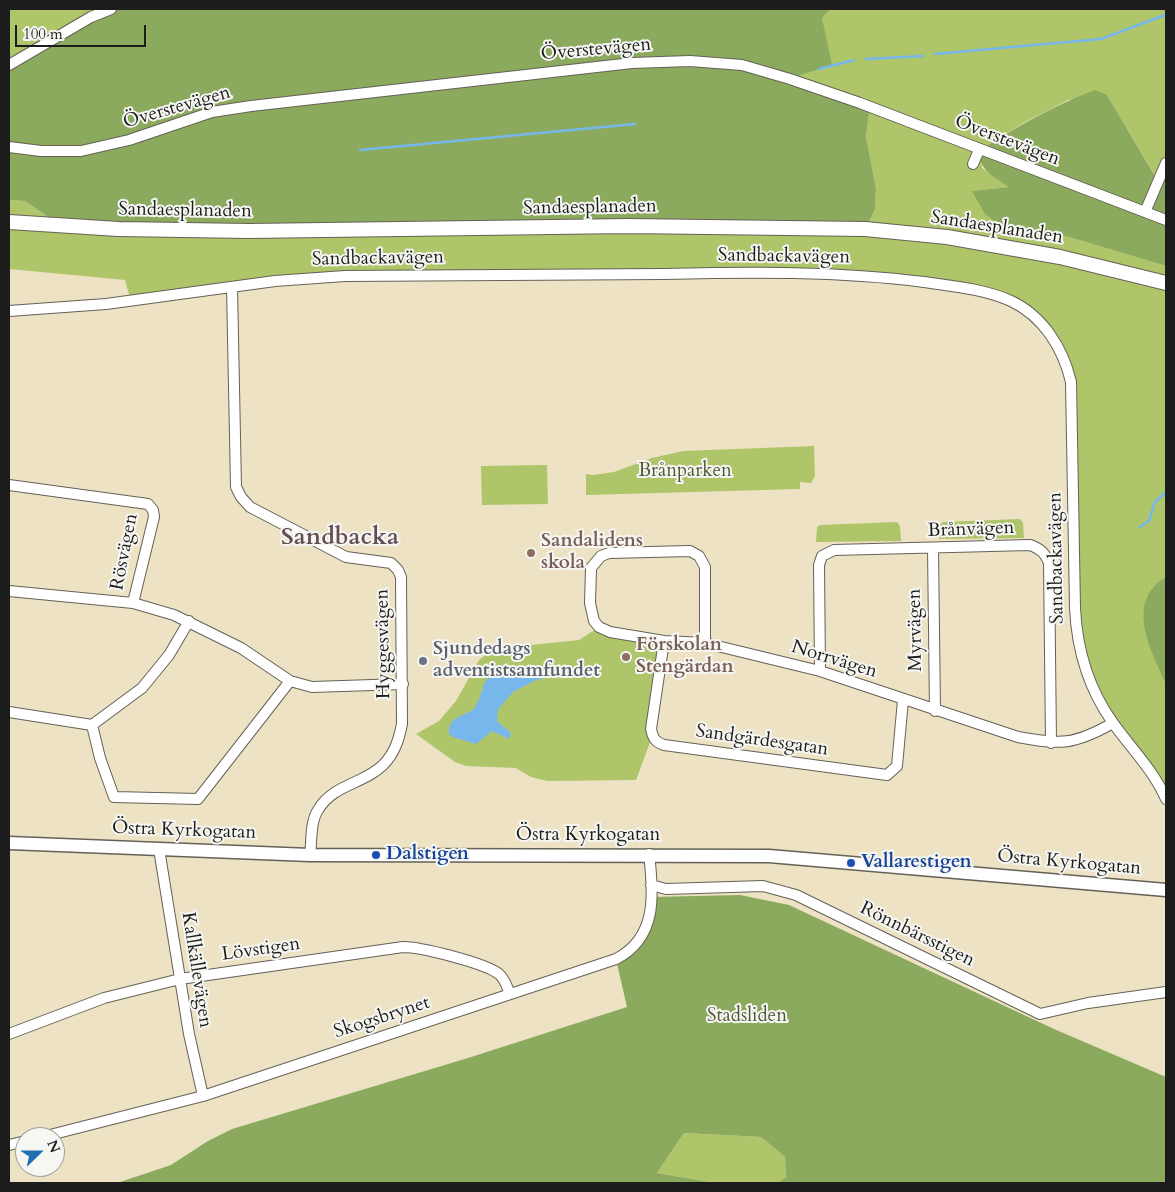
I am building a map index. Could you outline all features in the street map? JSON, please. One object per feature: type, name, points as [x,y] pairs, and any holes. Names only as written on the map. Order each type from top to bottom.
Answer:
[{"type":"main road","name":"Sandaesplanaden","points":[[9,222],[118,229],[249,230],[629,226],[865,229],[947,237],[1060,257],[1166,283]]},
{"type":"street","points":[[9,65],[91,17],[111,9]]},
{"type":"street","name":"Överstevägen","points":[[9,147],[41,151],[81,150],[129,140],[212,112],[251,106],[632,63],[690,60],[742,65],[790,79],[860,103],[1166,220]]},
{"type":"street","points":[[973,164],[979,150]]},
{"type":"street","points":[[1145,212],[1166,164]]},
{"type":"street","name":"Sandbackavägen","points":[[9,312],[106,304],[308,277],[762,272],[892,278],[954,286],[1010,300],[1037,319],[1050,334],[1066,360],[1071,382],[1076,638],[1082,663],[1092,686],[1113,723],[1142,761],[1166,799]]},
{"type":"street","name":"Hyggesvägen","points":[[232,287],[236,487],[240,497],[250,507],[346,557],[391,563],[398,570],[401,577],[402,724],[395,748],[383,765],[340,788],[327,798],[318,809],[313,823],[310,855]]},
{"type":"street","name":"Rösvägen","points":[[9,485],[148,504],[154,517],[132,603]]},
{"type":"street","name":"Brånvägen","points":[[820,671],[819,565],[822,556],[834,550],[1030,546],[1039,548],[1046,555],[1049,563],[1051,743]]},
{"type":"street","name":"Myrvägen","points":[[933,548],[935,711]]},
{"type":"street","name":"Norrvägen","points":[[705,643],[705,567],[699,556],[690,551],[609,553],[596,560],[591,568],[590,602],[594,622],[599,627],[610,632],[664,641],[705,643],[820,671],[935,711],[1018,737],[1051,743],[1078,740],[1113,723]]},
{"type":"street","points":[[9,591],[132,603],[189,621],[241,648],[290,681],[312,687],[403,684]]},
{"type":"street","points":[[9,712],[92,725],[142,688],[169,655],[189,621]]},
{"type":"street","name":"Sandgärdesgatan","points":[[664,641],[651,729],[652,736],[657,742],[664,745],[887,775],[897,766],[903,700]]},
{"type":"street","points":[[92,725],[100,758],[114,797],[198,799],[290,681]]},
{"type":"street","name":"Östra Kyrkogatan","points":[[9,843],[310,855],[649,854],[792,857],[1166,890]]},
{"type":"street","name":"Kallkällevägen","points":[[159,850],[189,1034],[203,1096]]},
{"type":"street","name":"Skogsbrynet","points":[[65,1131],[203,1096],[616,959],[629,953],[644,935],[648,924],[651,884],[649,854]]},
{"type":"street","name":"Rönnbärsstigen","points":[[651,884],[666,889],[763,886],[796,896],[1040,1014],[1088,1003],[1166,992]]},
{"type":"street","name":"Lövstigen","points":[[9,1034],[104,998],[180,980],[402,947],[416,947],[493,970],[505,982],[510,994]]},
{"type":"green space","points":[[9,9],[111,9],[9,65]]},
{"type":"green space","points":[[111,9],[830,9],[822,18],[832,65],[791,78],[870,107],[866,137],[876,188],[875,209],[865,229],[60,225],[25,201],[9,200],[9,65]]},
{"type":"green space","points":[[828,9],[1166,9],[1166,163],[1159,182],[1107,95],[1068,100],[1025,122],[980,150],[982,168],[1010,187],[973,191],[997,223],[1069,237],[1166,266],[1166,799],[1126,739],[1082,663],[1071,382],[1050,334],[1010,301],[892,278],[345,276],[131,301],[125,280],[9,269],[9,200],[25,201],[60,225],[875,209],[876,188],[866,137],[870,107],[790,79],[824,33],[822,18]]},
{"type":"green space","points":[[1095,90],[1107,95],[1158,181],[1166,163],[1166,266],[1069,237],[997,223],[985,214],[972,191],[1009,187],[984,168],[981,163],[980,150],[1050,110]]},
{"type":"green space","name":"Brånparken","points":[[814,446],[815,476],[811,483],[800,482],[800,489],[586,495],[586,474],[614,472],[652,458],[683,451]]},
{"type":"green space","points":[[547,465],[548,504],[482,505],[481,466]]},
{"type":"green space","points":[[1020,519],[1023,523],[1024,538],[939,539],[940,524],[943,522]]},
{"type":"green space","points":[[897,522],[900,526],[901,541],[816,542],[817,527],[820,525]]},
{"type":"green space","points":[[1166,577],[1166,684],[1148,642],[1144,613],[1146,599],[1153,587]]},
{"type":"green space","points":[[599,627],[664,641],[652,737],[636,780],[547,781],[531,777],[516,768],[466,766],[455,762],[416,734],[439,721],[456,701],[479,660],[493,649],[579,640]]},
{"type":"green space","name":"Stadsliden","points":[[740,895],[789,905],[1054,1029],[1166,1077],[1166,1183],[778,1183],[786,1177],[785,1157],[761,1137],[684,1133],[657,1173],[716,1183],[117,1183],[171,1165],[208,1141],[232,1129],[468,1058],[627,1007],[616,959],[637,945],[651,897]]},
{"type":"green space","points":[[684,1133],[761,1137],[785,1157],[786,1177],[778,1183],[716,1183],[657,1173]]},
{"type":"water","points":[[513,667],[525,667],[543,674],[559,670],[561,673],[536,680],[513,692],[498,709],[497,721],[511,733],[509,739],[492,731],[476,744],[449,734],[449,728],[454,720],[474,709],[488,679],[501,671]]},
{"type":"waterway","points":[[935,54],[1101,39],[1165,15]]},
{"type":"waterway","points":[[866,59],[923,56]]},
{"type":"waterway","points":[[819,69],[854,60]]},
{"type":"waterway","points":[[360,150],[635,124]]},
{"type":"waterway","points":[[1140,527],[1149,521],[1155,502],[1166,492]]},
{"type":"place","name":"Sandalidens skola","points":[[531,553]]},
{"type":"place","name":"Förskolan Stengärdan","points":[[626,657]]},
{"type":"place","name":"Sjundedags adventistsamfundet","points":[[423,661]]},
{"type":"place","name":"Dalstigen","points":[[376,855]]},
{"type":"place","name":"Vallarestigen","points":[[851,863]]},
{"type":"district","name":"Sandbacka","points":[[340,538]]}]
